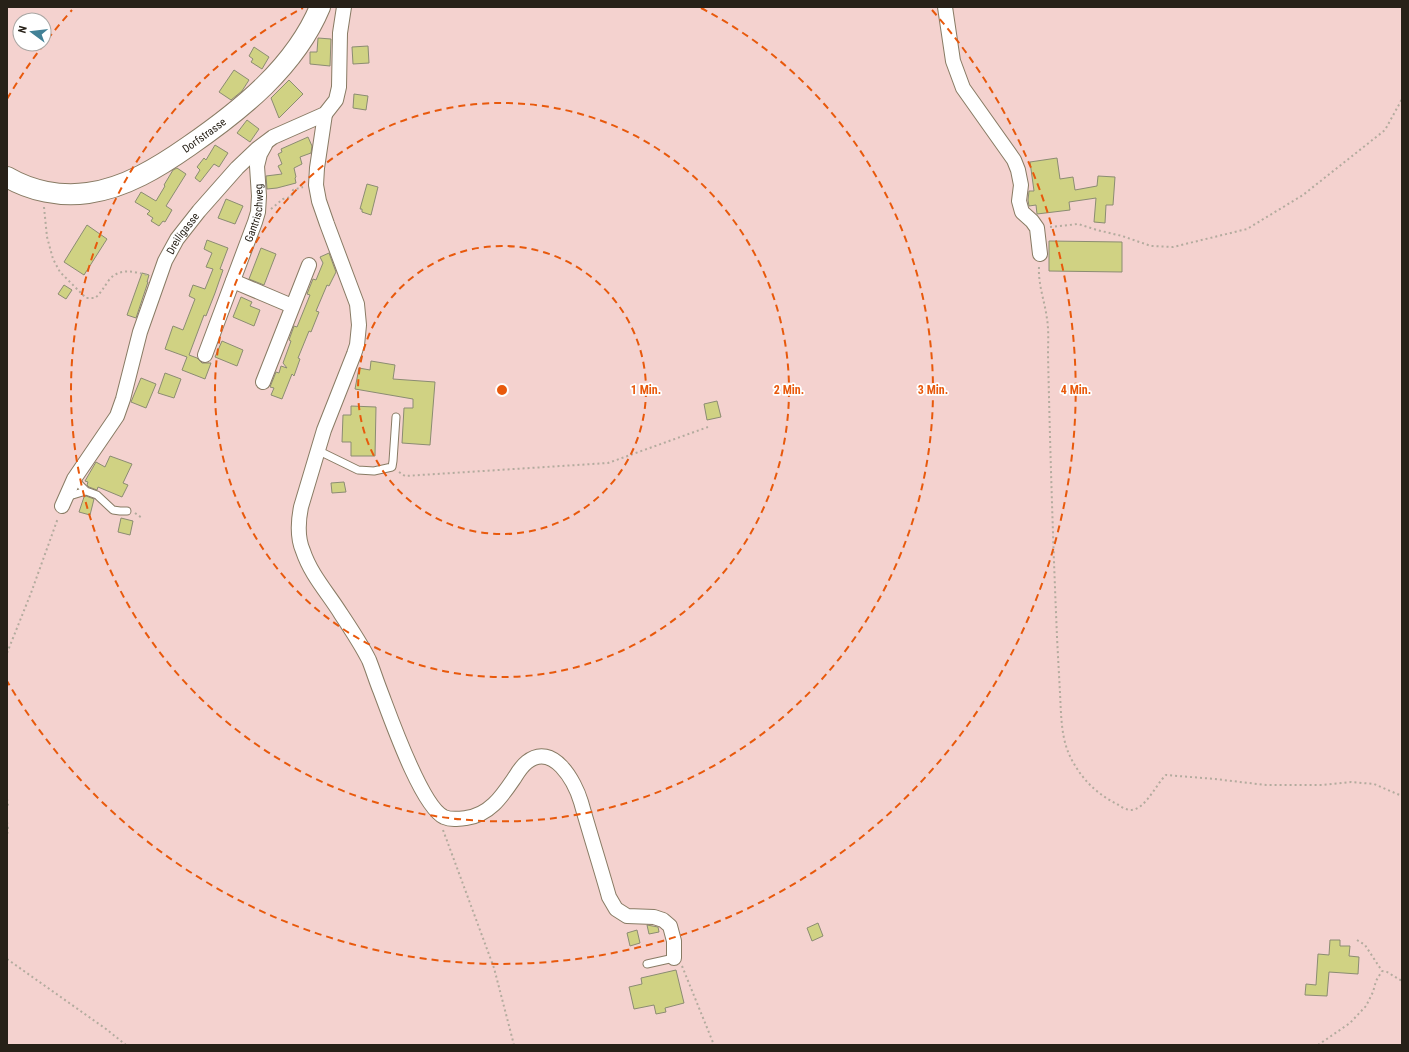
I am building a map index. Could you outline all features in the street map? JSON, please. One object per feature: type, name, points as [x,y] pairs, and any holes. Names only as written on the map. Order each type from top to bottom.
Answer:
[{"type":"street","name":"Dorfstrasse","points":[[7,177],[23,185],[44,192],[77,194],[106,190],[143,174],[210,132],[241,108],[291,57],[304,37],[320,7]]},
{"type":"street","points":[[344,7],[340,33],[339,87],[336,100],[325,114],[316,185],[319,201],[357,304],[359,325],[357,346],[317,450],[301,507],[299,535],[302,550],[315,576],[340,612],[368,660],[401,747],[431,804],[442,816],[450,819],[474,817],[485,812],[500,799],[524,765],[535,757],[547,757],[557,762],[566,772],[579,797],[609,897],[616,909],[627,916],[654,917],[664,920],[670,926],[674,941],[674,958]]},
{"type":"street","points":[[945,7],[953,61],[963,88],[1014,160],[1021,185],[1019,201],[1022,212],[1037,228],[1040,254]]},
{"type":"street","name":"Dreiligasse","points":[[64,502],[74,479],[110,426],[120,408],[140,332],[159,278],[171,249],[184,229],[249,156],[265,143],[279,135],[325,114]]},
{"type":"street","name":"Gantrischweg","points":[[205,355],[252,232],[258,212],[259,196],[257,166],[265,143]]},
{"type":"street","points":[[264,382],[309,265]]},
{"type":"street","points":[[233,281],[292,306]]},
{"type":"lane","points":[[317,450],[358,470],[374,471],[392,467],[396,417]]},
{"type":"lane","points":[[74,479],[86,491],[97,496],[113,510],[127,511]]},
{"type":"lane","points":[[64,502],[86,491]]},
{"type":"lane","points":[[647,964],[674,958]]},
{"type":"path","points":[[1037,228],[1078,224],[1122,236],[1151,246],[1173,247],[1247,229],[1303,195],[1386,130],[1402,99]]},
{"type":"path","points":[[274,208],[283,199],[291,197],[293,190],[305,186],[316,185]]},
{"type":"path","points":[[44,192],[47,237],[53,259],[60,272],[86,298],[95,298],[115,274],[125,271],[132,271],[159,278]]},
{"type":"path","points":[[1040,254],[1038,275],[1048,320],[1052,533],[1063,735],[1068,750],[1084,778],[1096,791],[1109,800],[1131,810],[1138,808],[1151,796],[1162,779],[1166,776],[1215,779],[1266,785],[1322,785],[1351,782],[1374,784],[1402,796]]},
{"type":"path","points":[[392,467],[405,476],[608,463],[708,426]]},
{"type":"path","points":[[7,653],[31,593],[64,502]]},
{"type":"path","points":[[7,799],[7,807]]},
{"type":"path","points":[[442,816],[442,828],[494,968],[514,1045]]},
{"type":"path","points":[[7,822],[7,835]]},
{"type":"path","points":[[1357,940],[1365,945],[1382,971],[1387,972],[1402,981]]},
{"type":"path","points":[[674,958],[684,967],[714,1045]]},
{"type":"path","points":[[7,959],[106,1029],[126,1045]]},
{"type":"path","points":[[1318,1045],[1350,1023],[1366,1006],[1373,992],[1376,981],[1382,971]]},
{"type":"shaded area","points":[[7,7],[1402,7],[1402,1045],[7,1045]]},
{"type":"building","points":[[318,38],[331,39],[330,66],[310,64],[310,52],[317,52]]},
{"type":"building","points":[[368,46],[369,63],[353,64],[352,47]]},
{"type":"building","points":[[254,47],[269,57],[262,69],[251,62],[253,59],[249,56]]},
{"type":"building","points":[[234,70],[249,80],[242,91],[231,100],[219,92]]},
{"type":"building","points":[[289,80],[303,94],[279,118],[271,98]]},
{"type":"building","points":[[354,94],[368,96],[366,110],[353,108]]},
{"type":"building","points":[[247,120],[259,129],[250,142],[237,133]]},
{"type":"building","points":[[308,137],[312,146],[311,153],[300,157],[302,164],[294,168],[296,183],[267,189],[266,176],[282,174],[278,166],[282,164],[278,154],[282,152],[281,149]]},
{"type":"building","points":[[215,145],[228,153],[219,167],[214,164],[200,182],[195,178],[200,170],[197,167],[204,158],[206,160]]},
{"type":"building","points":[[1057,158],[1060,179],[1073,177],[1075,190],[1097,186],[1098,176],[1115,177],[1113,205],[1106,205],[1105,223],[1094,222],[1096,198],[1069,202],[1070,210],[1037,214],[1036,205],[1029,206],[1029,191],[1034,191],[1030,162]]},
{"type":"building","points":[[177,168],[186,174],[166,206],[172,210],[165,222],[163,221],[159,226],[151,221],[153,218],[147,214],[150,211],[135,202],[141,192],[156,201],[173,170]]},
{"type":"building","points":[[367,184],[378,187],[371,215],[362,212],[362,209],[360,209]]},
{"type":"building","points":[[226,199],[243,206],[235,224],[218,218]]},
{"type":"building","points":[[87,225],[107,239],[84,275],[64,262]]},
{"type":"building","points":[[207,240],[228,248],[220,269],[223,270],[215,293],[206,316],[204,315],[189,355],[197,358],[202,363],[211,363],[205,379],[182,370],[187,357],[165,349],[173,326],[183,330],[195,299],[189,296],[193,285],[205,289],[213,269],[206,267],[212,253],[204,249]]},
{"type":"building","points":[[1049,241],[1122,242],[1122,272],[1049,271]]},
{"type":"building","points":[[261,248],[276,254],[264,285],[249,279]]},
{"type":"building","points":[[329,253],[336,272],[329,286],[327,285],[316,311],[319,312],[311,332],[309,331],[298,358],[300,359],[294,376],[292,374],[282,399],[271,395],[274,388],[270,387],[276,372],[279,373],[281,366],[287,368],[283,363],[291,341],[289,340],[294,326],[297,327],[310,295],[307,294],[313,279],[316,280],[323,263],[320,257]]},
{"type":"building","points":[[142,273],[149,275],[136,318],[127,315]]},
{"type":"building","points":[[64,285],[72,290],[66,299],[58,294]]},
{"type":"building","points":[[241,297],[252,302],[250,306],[260,310],[254,326],[233,317]]},
{"type":"building","points":[[222,341],[243,350],[237,366],[215,357]]},
{"type":"building","points":[[371,361],[395,365],[393,379],[435,382],[430,445],[402,443],[404,408],[413,408],[413,399],[355,389],[359,368],[370,370]]},
{"type":"building","points":[[165,373],[181,379],[174,398],[158,393]]},
{"type":"building","points":[[141,378],[156,384],[146,408],[131,402]]},
{"type":"building","points":[[717,401],[721,417],[707,420],[704,404]]},
{"type":"building","points":[[351,406],[376,407],[375,456],[351,456],[351,442],[342,442],[343,415],[351,415]]},
{"type":"building","points":[[110,456],[132,464],[123,483],[128,485],[122,497],[98,487],[97,490],[89,487],[87,485],[88,482],[85,481],[96,462],[105,467]]},
{"type":"building","points":[[344,482],[346,492],[332,493],[331,483]]},
{"type":"building","points":[[86,496],[94,499],[90,515],[79,512],[84,497]]},
{"type":"building","points":[[121,518],[133,521],[130,535],[118,532]]},
{"type":"building","points":[[818,923],[823,936],[812,941],[807,928]]},
{"type":"building","points":[[647,925],[658,927],[659,932],[649,934]]},
{"type":"building","points":[[637,930],[640,943],[630,946],[627,933]]},
{"type":"building","points":[[1330,940],[1340,940],[1340,946],[1350,946],[1349,956],[1359,957],[1358,974],[1329,972],[1327,996],[1305,995],[1306,984],[1316,985],[1318,954],[1329,955]]},
{"type":"building","points":[[676,970],[684,1003],[665,1008],[666,1012],[656,1014],[654,1005],[634,1009],[629,987],[642,984],[641,978]]}]
